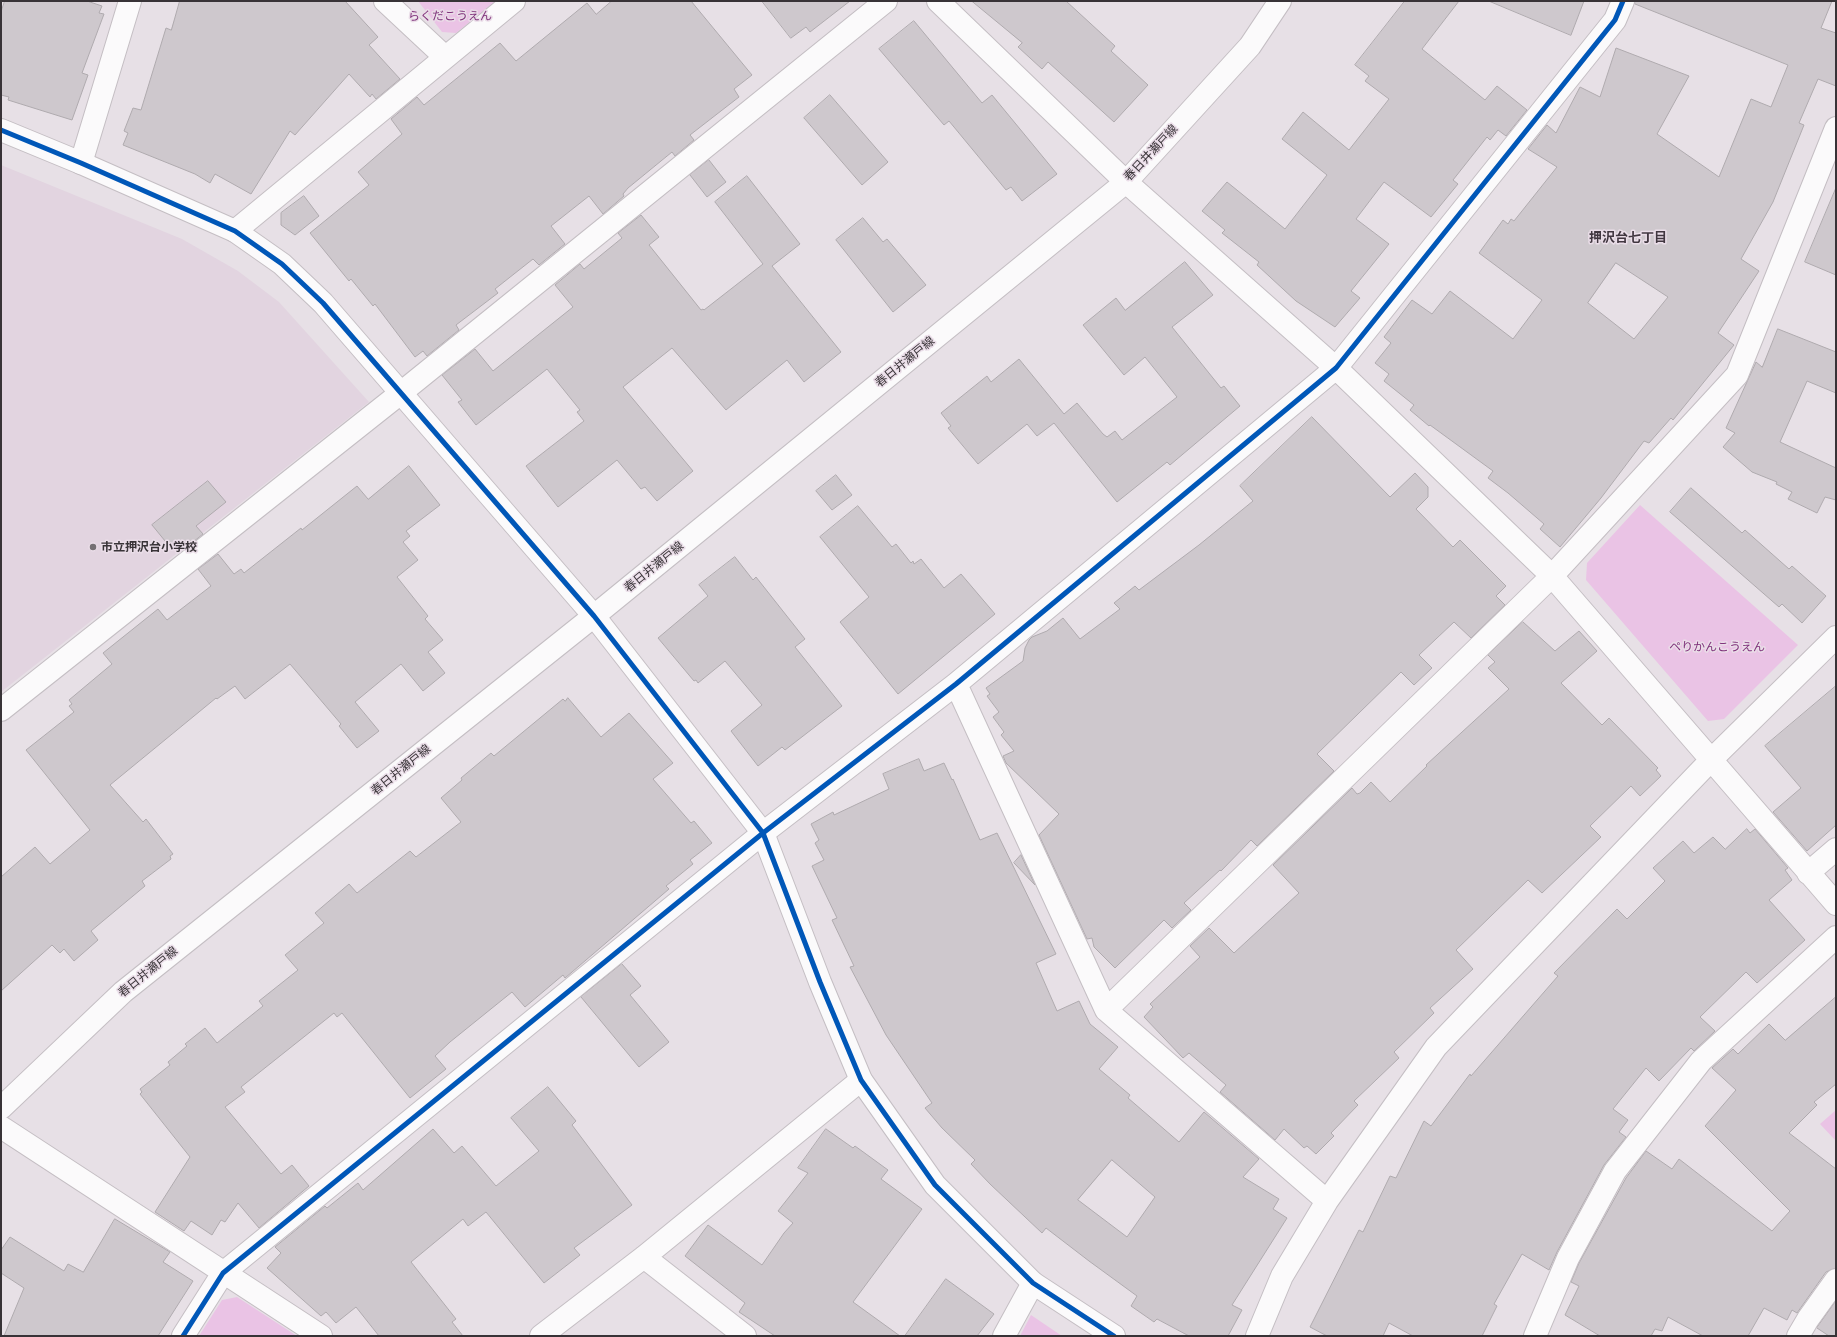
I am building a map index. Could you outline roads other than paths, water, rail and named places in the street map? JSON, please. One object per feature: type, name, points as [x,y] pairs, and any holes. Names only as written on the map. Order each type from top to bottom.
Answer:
[{"type":"street","points":[[81,163],[130,1]]},
{"type":"street","points":[[385,1],[445,57]]},
{"type":"street","points":[[235,231],[514,1]]},
{"type":"street","points":[[1,710],[402,392],[886,1]]},
{"type":"street","points":[[938,1],[1126,182],[1336,368],[1552,576],[1836,904]]},
{"type":"street","name":"春日井瀬戸線","points":[[1,1108],[123,992],[594,616],[1126,182],[1250,46],[1280,1]]},
{"type":"street","points":[[183,1336],[223,1273],[763,833],[956,684],[1336,368],[1615,20],[1623,1]]},
{"type":"street","points":[[1106,1010],[1552,576],[1737,375],[1836,128]]},
{"type":"street","points":[[1,130],[81,163],[235,231],[282,264],[323,303],[402,392],[594,616],[763,833],[820,982],[862,1080],[935,1185],[1034,1283],[1114,1336]]},
{"type":"street","points":[[1257,1336],[1282,1276],[1327,1201],[1436,1047],[1711,760],[1836,637]]},
{"type":"street","points":[[956,684],[1106,1010],[1327,1201]]},
{"type":"street","points":[[1808,873],[1836,849]]},
{"type":"street","points":[[1535,1336],[1568,1258],[1615,1170],[1701,1061],[1836,937]]},
{"type":"street","points":[[541,1336],[644,1257],[862,1080]]},
{"type":"street","points":[[1,1127],[321,1336]]},
{"type":"street","points":[[644,1257],[745,1336]]},
{"type":"street","points":[[1798,1336],[1808,1318],[1836,1280]]},
{"type":"street","points":[[1004,1336],[1034,1283]]},
{"type":"place","name":"市立押沢台小学校","points":[[93,547]]},
{"type":"district","name":"押沢台七丁目","points":[[1628,238]]},
{"type":"park label","name":"らくだこうえん","points":[[450,16]]},
{"type":"park label","name":"ペりかんこうえん","points":[[1717,647]]}]
